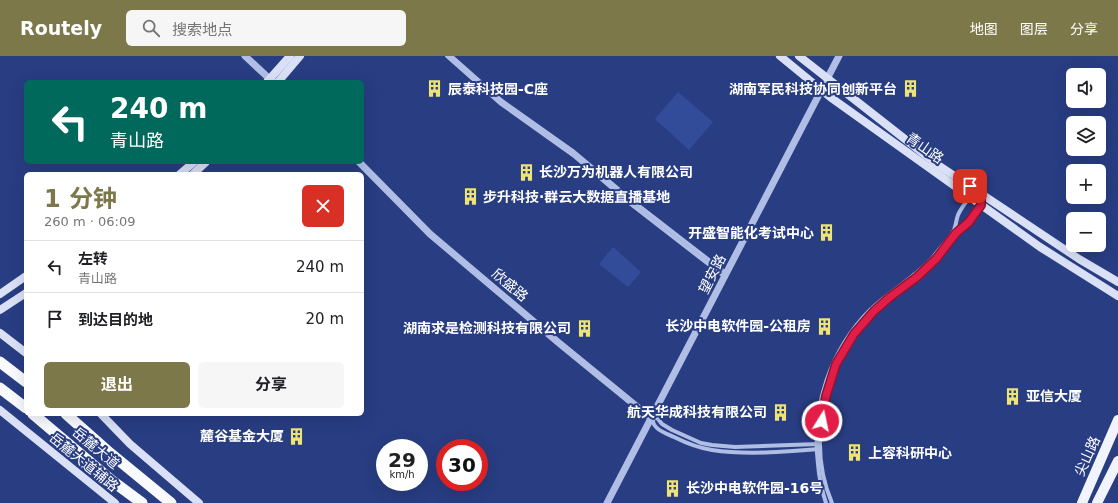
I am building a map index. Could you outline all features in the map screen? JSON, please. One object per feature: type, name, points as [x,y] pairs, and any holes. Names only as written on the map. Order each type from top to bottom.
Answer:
[{"type":"highway","points":[[0,362],[24,381]]},
{"type":"highway","points":[[0,388],[24,406]]},
{"type":"highway","name":"岳麓大道","points":[[36,416],[111,480],[142,503]]},
{"type":"highway","name":"岳麓大道","points":[[68,416],[116,458],[171,503]]},
{"type":"main road","points":[[273,80],[290,56]]},
{"type":"main road","points":[[273,80],[300,56]]},
{"type":"main road","name":"青山路","points":[[780,56],[819,88],[1040,247],[1118,296]]},
{"type":"main road","name":"青山路","points":[[799,56],[938,165],[1079,259],[1118,282]]},
{"type":"main road","points":[[182,172],[192,164]]},
{"type":"main road","points":[[196,172],[204,164]]},
{"type":"main road","points":[[0,294],[24,277]]},
{"type":"main road","points":[[0,310],[24,294]]},
{"type":"main road","points":[[0,333],[24,351]]},
{"type":"main road","name":"岳麓大道辅路","points":[[0,410],[115,503]]},
{"type":"main road","points":[[102,416],[130,444],[199,503]]},
{"type":"main road","name":"尖山路","points":[[1082,503],[1118,420]]},
{"type":"main road","name":"尖山路","points":[[1097,503],[1118,461]]},
{"type":"street","points":[[239,56],[271,80]]},
{"type":"street","points":[[245,56],[271,80]]},
{"type":"street","points":[[447,56],[500,103],[573,155],[632,205],[725,274]]},
{"type":"street","points":[[451,56],[502,101],[574,152],[725,274]]},
{"type":"street","name":"望安路","points":[[825,77],[834,56]]},
{"type":"street","name":"望安路","points":[[603,503],[725,274],[819,88],[839,56]]},
{"type":"street","name":"欣盛路","points":[[364,162],[433,231],[651,415]]},
{"type":"street","name":"欣盛路","points":[[361,164],[430,234],[553,338],[651,415]]},
{"type":"street","points":[[826,503],[822,486],[818,447],[817,421],[822,394],[828,374],[840,348],[851,332],[872,309],[933,256],[953,231],[959,214],[970,197],[981,193],[981,205],[969,222],[956,233],[927,268],[874,311],[847,345],[836,364],[826,396],[818,447],[826,484],[832,503]]},
{"type":"street","points":[[651,415],[654,425],[658,430],[682,441],[711,450],[743,452],[818,447]]},
{"type":"street","points":[[651,415],[672,430],[701,443],[735,447],[818,447]]},
{"type":"street","name":"望安路","points":[[607,503],[651,415]]},
{"type":"shaded area","points":[[678,92],[713,122],[689,150],[655,119]]},
{"type":"shaded area","points":[[613,247],[641,272],[628,287],[599,264]]},
{"type":"place","name":"辰泰科技园-C座","points":[[435,89]]},
{"type":"place","name":"湖南军民科技协同创新平台","points":[[910,89]]},
{"type":"place","name":"长沙万为机器人有限公司","points":[[526,172]]},
{"type":"place","name":"步升科技·群云大数据直播基地","points":[[470,197]]},
{"type":"place","name":"开盛智能化考试中心","points":[[827,233]]},
{"type":"place","name":"长沙中电软件园-公租房","points":[[824,326]]},
{"type":"place","name":"湖南求是检测科技有限公司","points":[[584,328]]},
{"type":"place","name":"亚信大厦","points":[[1013,396]]},
{"type":"place","name":"航天华成科技有限公司","points":[[780,412]]},
{"type":"place","name":"麓谷基金大厦","points":[[297,436]]},
{"type":"place","name":"上容科研中心","points":[[855,453]]},
{"type":"place","name":"长沙中电软件园-16号","points":[[673,488]]},
{"type":"route","points":[[822,421],[826,396],[836,364],[854,334],[874,311],[917,277],[936,259],[956,233],[969,222],[981,205],[981,193],[970,186]]}]
